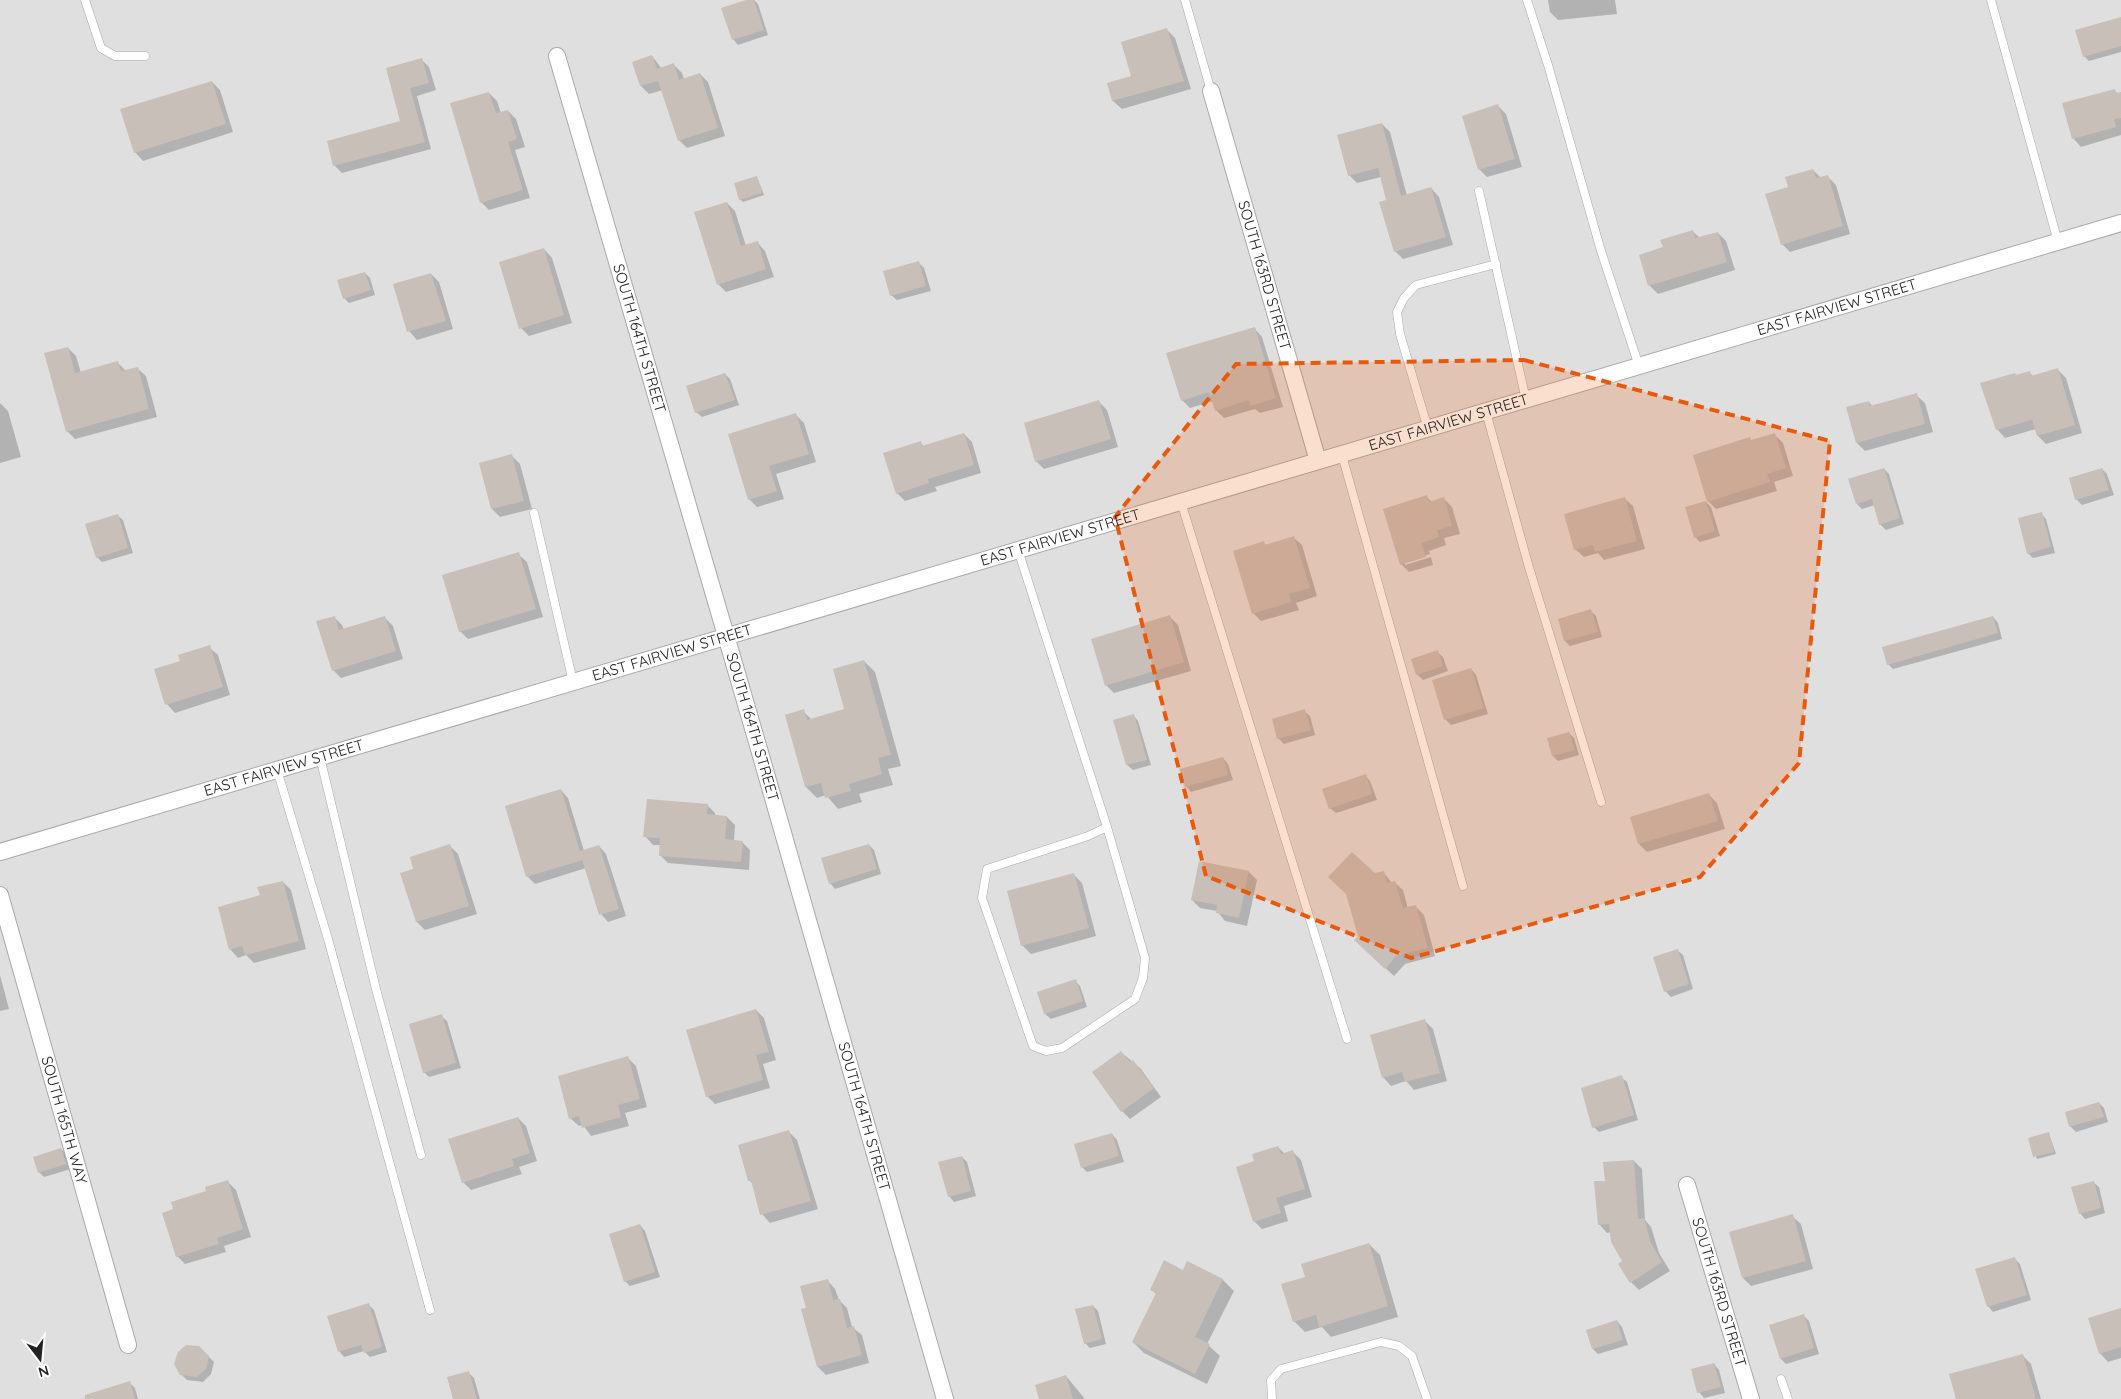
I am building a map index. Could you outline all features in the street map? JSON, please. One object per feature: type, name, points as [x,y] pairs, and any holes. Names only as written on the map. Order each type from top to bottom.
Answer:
[{"type":"street","name":"SOUTH 164TH STREET","points":[[557,56],[945,1399]]},
{"type":"street","name":"SOUTH 163RD STREET","points":[[1211,92],[1318,462]]},
{"type":"street","name":"EAST FAIRVIEW STREET","points":[[0,852],[2121,223]]},
{"type":"street","name":"SOUTH 165TH WAY","points":[[0,895],[128,1344]]},
{"type":"street","name":"SOUTH 163RD STREET","points":[[1687,1186],[1750,1399]]},
{"type":"lane","points":[[85,0],[101,48],[115,56],[145,56]]},
{"type":"lane","points":[[1184,0],[1211,92]]},
{"type":"lane","points":[[1527,0],[1548,65],[1601,251],[1640,366]]},
{"type":"lane","points":[[1992,0],[2058,242]]},
{"type":"lane","points":[[1479,190],[1526,400]]},
{"type":"lane","points":[[1428,429],[1400,334],[1397,312],[1404,298],[1416,285],[1496,264]]},
{"type":"lane","points":[[1486,412],[1528,564],[1600,802]]},
{"type":"lane","points":[[1342,454],[1462,886]]},
{"type":"lane","points":[[1181,502],[1347,1039]]},
{"type":"lane","points":[[534,513],[573,682]]},
{"type":"lane","points":[[1018,550],[1107,827],[1145,958],[1143,978],[1135,999],[1062,1048],[1046,1051],[1033,1046],[982,898],[985,876],[987,869],[1088,836],[1107,827]]},
{"type":"lane","points":[[320,757],[376,989],[421,1155]]},
{"type":"lane","points":[[277,770],[328,939],[430,1310]]},
{"type":"lane","points":[[1272,1399],[1271,1380],[1280,1369],[1381,1342],[1398,1346],[1412,1356],[1427,1399]]},
{"type":"lane","points":[[1781,1379],[1788,1399]]},
{"type":"highlighted area","points":[[1524,360],[1830,441],[1799,763],[1700,877],[1411,958],[1206,876],[1115,517],[1236,364]]},
{"type":"shaded area","points":[[0,0],[2121,0],[2121,1399],[0,1399]]},
{"type":"building","points":[[746,0],[754,0],[764,30],[732,40],[721,8]]},
{"type":"building","points":[[2121,17],[2121,46],[2083,57],[2075,30]]},
{"type":"building","points":[[1167,28],[1184,81],[1112,101],[1107,83],[1131,76],[1121,42]]},
{"type":"building","points":[[652,55],[657,69],[674,63],[679,80],[700,73],[718,128],[678,141],[658,81],[640,86],[632,62]]},
{"type":"building","points":[[422,58],[429,83],[410,88],[425,142],[333,166],[327,141],[400,121],[386,68]]},
{"type":"building","points":[[212,81],[226,124],[134,153],[120,109]]},
{"type":"building","points":[[2115,89],[2116,93],[2121,92],[2121,118],[2114,119],[2116,127],[2072,139],[2062,103]]},
{"type":"building","points":[[489,92],[496,113],[508,110],[517,139],[508,142],[523,190],[480,203],[450,103]]},
{"type":"building","points":[[1498,104],[1515,159],[1478,170],[1462,116]]},
{"type":"building","points":[[1382,123],[1401,196],[1431,187],[1446,237],[1394,252],[1379,202],[1386,200],[1378,168],[1348,176],[1337,135]]},
{"type":"building","points":[[1813,169],[1816,178],[1828,175],[1843,226],[1781,245],[1765,194],[1788,187],[1785,177]]},
{"type":"building","points":[[757,176],[762,193],[739,200],[734,183]]},
{"type":"building","points":[[727,202],[741,246],[758,241],[766,269],[717,285],[694,212]]},
{"type":"building","points":[[1693,230],[1695,238],[1718,232],[1727,262],[1648,286],[1639,255],[1663,247],[1660,240]]},
{"type":"building","points":[[544,248],[564,315],[519,329],[499,262]]},
{"type":"building","points":[[919,261],[926,286],[890,296],[883,271]]},
{"type":"building","points":[[365,272],[371,290],[343,299],[337,280]]},
{"type":"building","points":[[431,273],[446,321],[407,332],[393,284]]},
{"type":"building","points":[[1255,327],[1276,398],[1250,406],[1249,400],[1215,411],[1209,392],[1181,401],[1166,353]]},
{"type":"building","points":[[68,347],[75,373],[118,361],[121,371],[138,367],[149,409],[66,432],[44,353]]},
{"type":"building","points":[[2058,368],[2075,425],[2037,436],[2032,420],[1996,430],[1980,383],[2015,373],[2016,375],[2030,371],[2031,376]]},
{"type":"building","points":[[725,373],[735,400],[695,413],[686,386]]},
{"type":"building","points":[[1917,393],[1925,424],[1856,443],[1846,407],[1869,401],[1870,406]]},
{"type":"building","points":[[1099,400],[1111,439],[1035,462],[1024,423]]},
{"type":"building","points":[[796,413],[809,454],[769,466],[777,491],[748,500],[728,434]]},
{"type":"building","points":[[964,433],[974,465],[928,479],[929,483],[896,494],[883,453],[921,441],[922,446]]},
{"type":"building","points":[[1775,433],[1786,468],[1767,474],[1770,482],[1707,502],[1693,455],[1750,437],[1751,440]]},
{"type":"building","points":[[512,454],[524,501],[491,509],[479,463]]},
{"type":"building","points":[[1884,468],[1900,518],[1879,525],[1872,499],[1856,504],[1848,479]]},
{"type":"building","points":[[2102,468],[2109,490],[2075,500],[2069,478]]},
{"type":"building","points":[[1427,495],[1429,502],[1444,497],[1452,526],[1437,530],[1439,537],[1421,543],[1426,557],[1400,565],[1383,509]]},
{"type":"building","points":[[1625,497],[1637,541],[1595,552],[1593,545],[1574,550],[1564,514]]},
{"type":"building","points":[[1706,501],[1715,531],[1694,538],[1685,507]]},
{"type":"building","points":[[2042,512],[2051,547],[2027,554],[2018,518]]},
{"type":"building","points":[[118,514],[128,548],[96,558],[85,524]]},
{"type":"building","points":[[1294,536],[1310,588],[1289,594],[1291,602],[1252,614],[1233,551],[1264,541],[1265,545]]},
{"type":"building","points":[[519,552],[536,609],[459,632],[442,575]]},
{"type":"building","points":[[1591,609],[1598,632],[1564,641],[1558,619]]},
{"type":"building","points":[[1170,615],[1184,662],[1105,686],[1091,639]]},
{"type":"building","points":[[335,616],[339,630],[385,616],[396,651],[332,671],[316,621]]},
{"type":"building","points":[[1993,616],[1998,633],[1887,665],[1882,647]]},
{"type":"building","points":[[210,645],[223,687],[165,705],[154,669],[180,661],[178,655]]},
{"type":"building","points":[[1438,650],[1443,666],[1416,675],[1411,659]]},
{"type":"building","points":[[864,660],[891,755],[878,758],[882,774],[849,784],[851,791],[825,798],[821,783],[805,787],[785,715],[804,709],[807,720],[844,709],[833,669]]},
{"type":"building","points":[[1471,668],[1484,708],[1444,720],[1432,680]]},
{"type":"building","points":[[1305,709],[1311,730],[1277,739],[1272,719]]},
{"type":"building","points":[[1134,714],[1147,760],[1126,765],[1113,720]]},
{"type":"building","points":[[1569,732],[1575,750],[1552,756],[1547,738]]},
{"type":"building","points":[[1223,757],[1228,775],[1185,787],[1180,769]]},
{"type":"building","points":[[1366,774],[1372,794],[1329,809],[1322,789]]},
{"type":"building","points":[[561,789],[580,851],[599,845],[619,909],[599,915],[582,860],[526,877],[505,806]]},
{"type":"building","points":[[1709,793],[1718,821],[1638,844],[1630,817]]},
{"type":"building","points":[[647,799],[708,804],[707,814],[727,816],[725,839],[743,841],[741,862],[659,856],[660,838],[643,837]]},
{"type":"building","points":[[450,844],[469,906],[416,922],[400,873],[413,869],[410,857]]},
{"type":"building","points":[[869,844],[877,869],[829,884],[821,858]]},
{"type":"building","points":[[1352,852],[1375,873],[1384,871],[1387,883],[1395,881],[1403,908],[1416,905],[1428,948],[1396,956],[1385,969],[1354,940],[1358,936],[1346,894],[1328,877]]},
{"type":"building","points":[[1199,861],[1249,871],[1239,918],[1216,913],[1217,905],[1191,900]]},
{"type":"building","points":[[1074,873],[1089,928],[1021,946],[1007,891]]},
{"type":"building","points":[[283,881],[299,941],[245,955],[242,946],[229,950],[218,907],[260,895],[257,887]]},
{"type":"building","points":[[1678,949],[1689,984],[1664,992],[1653,957]]},
{"type":"building","points":[[1076,979],[1083,1001],[1044,1014],[1037,992]]},
{"type":"building","points":[[756,1009],[769,1052],[756,1055],[763,1080],[706,1097],[686,1030]]},
{"type":"building","points":[[442,1014],[456,1063],[423,1073],[409,1024]]},
{"type":"building","points":[[1425,1019],[1440,1073],[1405,1082],[1402,1072],[1382,1078],[1370,1035]]},
{"type":"building","points":[[1121,1051],[1130,1062],[1133,1060],[1154,1088],[1121,1112],[1092,1072]]},
{"type":"building","points":[[628,1056],[640,1099],[618,1105],[621,1117],[582,1128],[579,1116],[569,1119],[558,1076]]},
{"type":"building","points":[[1622,1075],[1634,1115],[1592,1128],[1581,1088]]},
{"type":"building","points":[[2099,1102],[2104,1117],[2069,1127],[2065,1112]]},
{"type":"building","points":[[518,1117],[530,1153],[512,1159],[514,1166],[462,1183],[448,1139]]},
{"type":"building","points":[[789,1130],[811,1201],[760,1215],[751,1180],[748,1181],[738,1145]]},
{"type":"building","points":[[2049,1132],[2054,1152],[2033,1157],[2028,1138]]},
{"type":"building","points":[[1112,1133],[1119,1156],[1081,1168],[1074,1144]]},
{"type":"building","points":[[1278,1146],[1281,1154],[1293,1150],[1305,1189],[1276,1198],[1281,1213],[1253,1222],[1236,1167],[1254,1161],[1252,1154]]},
{"type":"building","points":[[61,1148],[66,1164],[38,1173],[33,1157]]},
{"type":"building","points":[[962,1156],[971,1191],[948,1197],[938,1162]]},
{"type":"building","points":[[1634,1160],[1638,1219],[1644,1218],[1651,1243],[1662,1262],[1630,1283],[1618,1264],[1622,1261],[1611,1242],[1609,1224],[1598,1225],[1594,1181],[1605,1181],[1603,1162]]},
{"type":"building","points":[[228,1180],[243,1229],[217,1238],[219,1244],[176,1257],[162,1213],[173,1209],[171,1202],[206,1191],[205,1187]]},
{"type":"building","points":[[2094,1181],[2101,1208],[2079,1214],[2071,1187]]},
{"type":"building","points":[[1793,1214],[1806,1261],[1742,1278],[1729,1232]]},
{"type":"building","points":[[640,1224],[655,1272],[624,1282],[609,1234]]},
{"type":"building","points":[[1369,1243],[1388,1306],[1319,1327],[1316,1315],[1293,1322],[1281,1284],[1305,1277],[1301,1264]]},
{"type":"building","points":[[2015,1257],[2027,1295],[1987,1307],[1975,1269]]},
{"type":"building","points":[[1164,1260],[1183,1270],[1187,1261],[1223,1279],[1195,1337],[1210,1344],[1195,1374],[1132,1342],[1156,1293],[1150,1290]]},
{"type":"building","points":[[828,1279],[833,1300],[840,1299],[847,1328],[854,1326],[862,1355],[817,1367],[801,1309],[806,1308],[800,1286]]},
{"type":"building","points":[[369,1303],[382,1347],[364,1353],[361,1345],[338,1352],[327,1316]]},
{"type":"building","points":[[1093,1305],[1102,1339],[1084,1344],[1075,1309]]},
{"type":"building","points":[[2121,1308],[2121,1347],[2099,1354],[2088,1318]]},
{"type":"building","points":[[1804,1314],[1814,1348],[1780,1359],[1769,1325]]},
{"type":"building","points":[[1617,1320],[1623,1340],[1592,1349],[1586,1330]]},
{"type":"building","points":[[186,1345],[199,1346],[209,1356],[206,1369],[197,1377],[180,1375],[174,1364],[178,1352]]},
{"type":"building","points":[[2023,1354],[2036,1399],[1956,1399],[1949,1374]]},
{"type":"building","points":[[1714,1363],[1721,1387],[1697,1393],[1691,1369]]},
{"type":"building","points":[[469,1371],[477,1399],[453,1399],[447,1377]]},
{"type":"building","points":[[1066,1375],[1073,1399],[1039,1399],[1035,1385]]},
{"type":"building","points":[[130,1381],[135,1399],[85,1399],[85,1395]]}]
